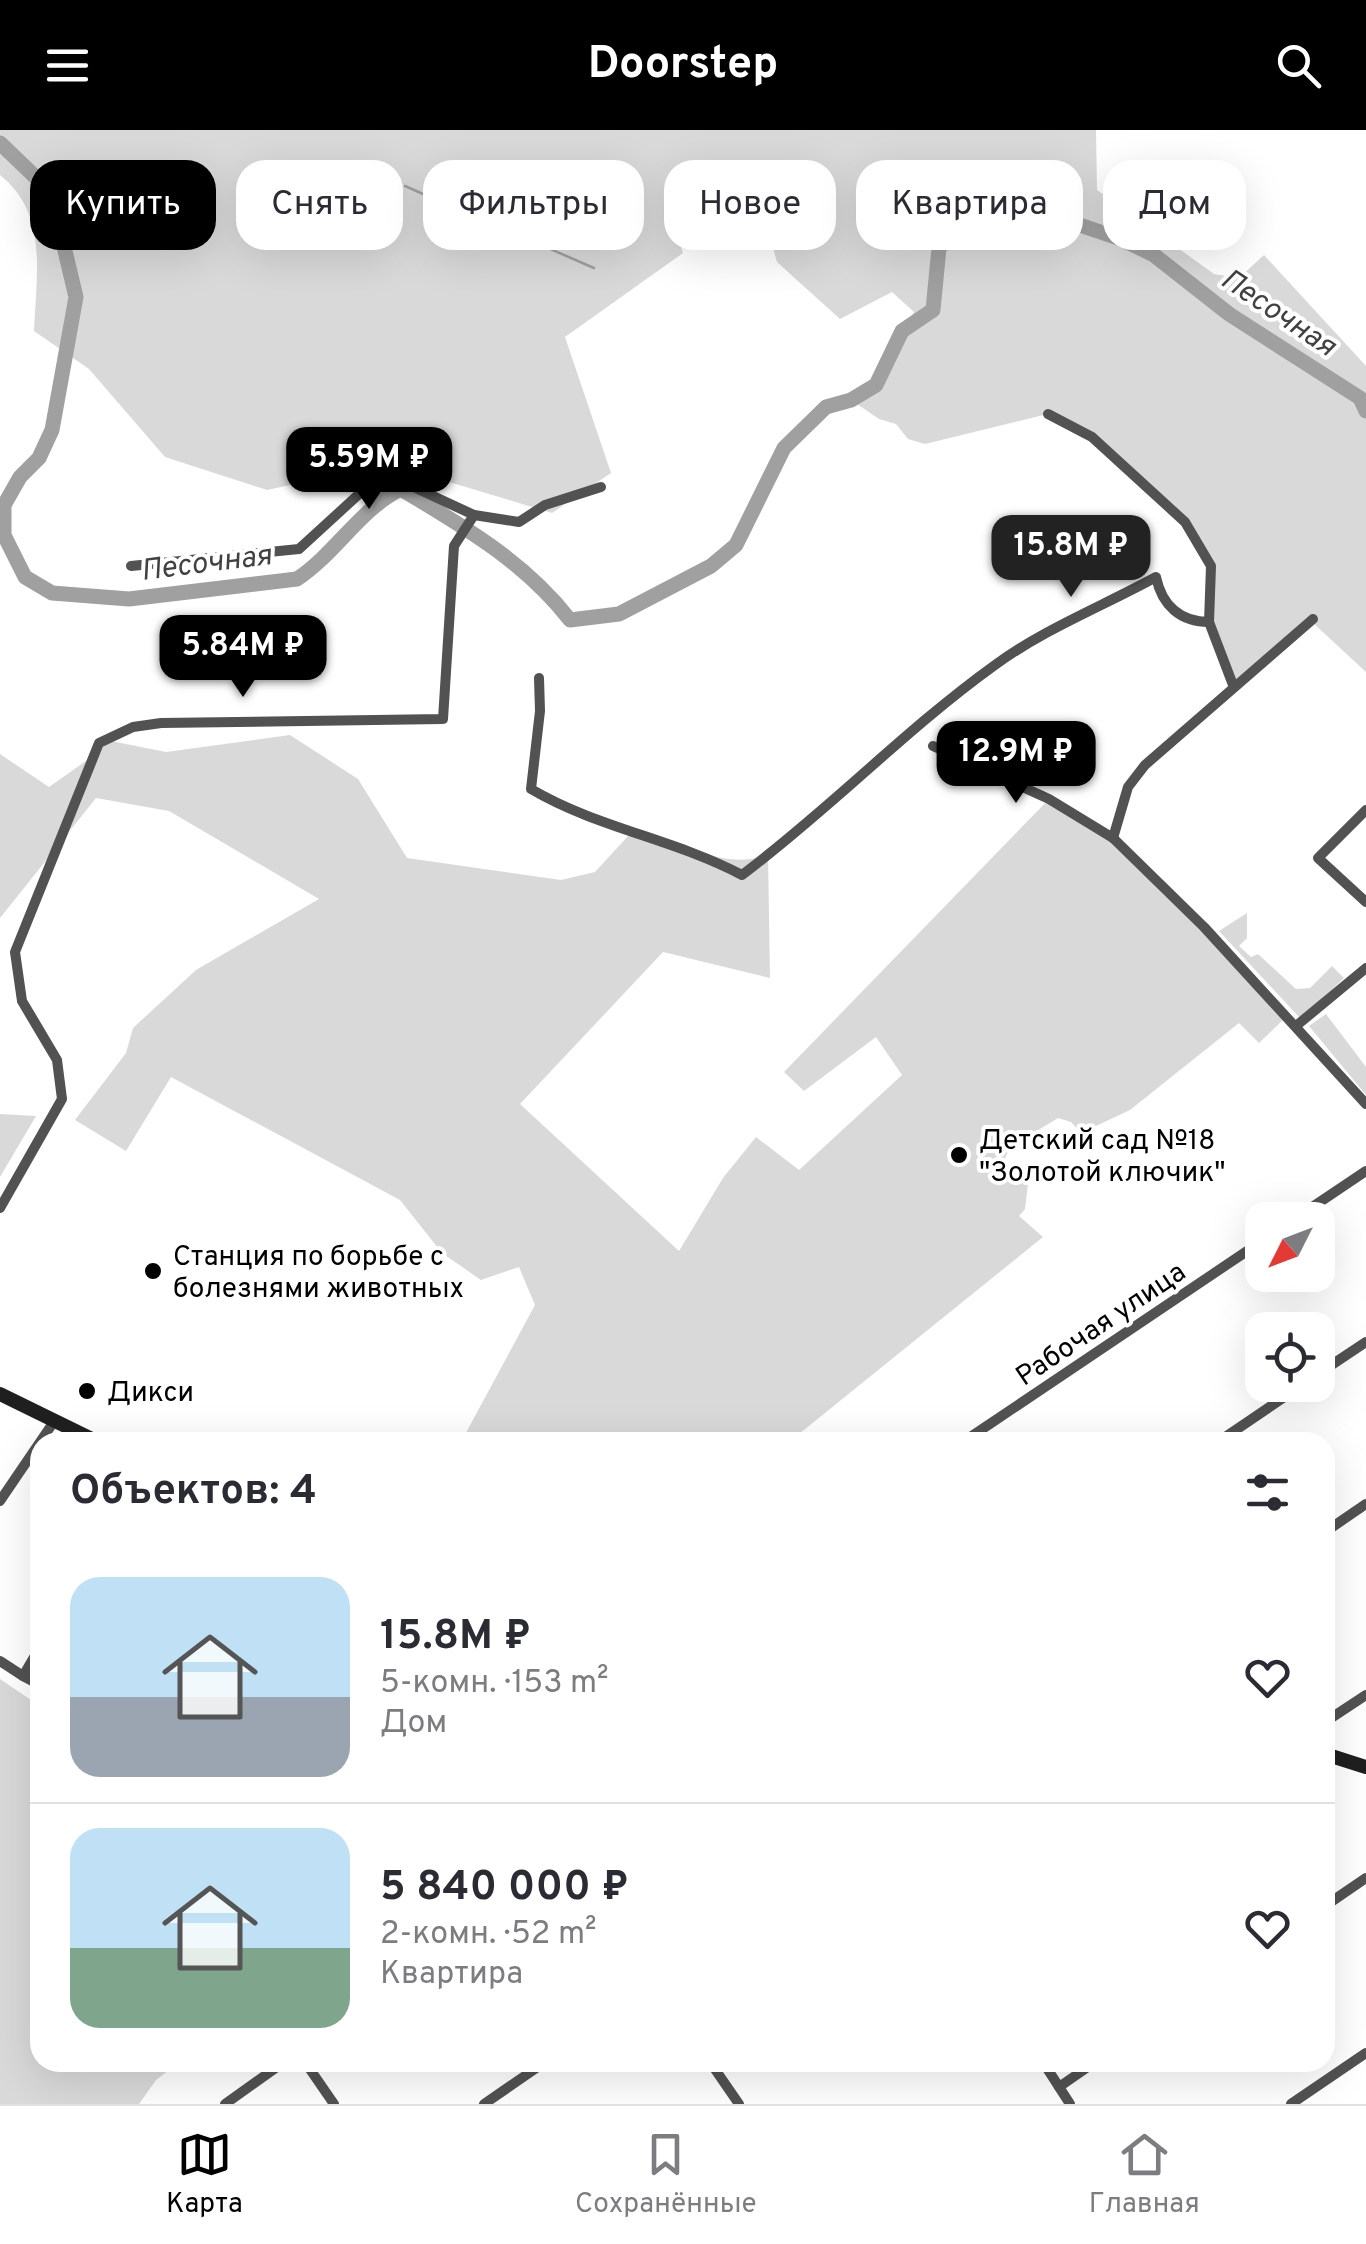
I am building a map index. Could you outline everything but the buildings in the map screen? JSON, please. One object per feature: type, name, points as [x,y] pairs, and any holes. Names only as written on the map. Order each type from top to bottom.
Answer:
[{"type":"main road","points":[[0,1394],[78,1432]]},
{"type":"main road","points":[[1335,1757],[1366,1767]]},
{"type":"street","points":[[1048,414],[1092,437],[1185,522],[1211,566],[1209,622],[1233,685]]},
{"type":"street","points":[[132,566],[299,549],[370,484],[406,483],[474,515],[519,522],[545,505],[601,487]]},
{"type":"street","points":[[0,1208],[62,1099],[57,1060],[22,1001],[16,952],[99,744],[133,726],[161,723],[443,719],[454,546],[474,515]]},
{"type":"street","points":[[539,678],[540,711],[531,789],[623,831],[651,836],[742,875],[817,819],[953,698],[1026,645],[1156,577],[1175,613],[1191,622],[1209,622]]},
{"type":"street","points":[[1114,838],[1128,786],[1144,764],[1313,619]]},
{"type":"street","points":[[934,746],[1049,799],[1114,838],[1366,1104]]},
{"type":"street","points":[[1366,810],[1318,858],[1366,902]]},
{"type":"street","points":[[1296,1026],[1366,968]]},
{"type":"street","points":[[1320,1202],[1366,1171]]},
{"type":"street","name":"Рабочая улица","points":[[978,1432],[1245,1252]]},
{"type":"street","points":[[1335,1363],[1366,1342]]},
{"type":"street","points":[[1233,1432],[1277,1402]]},
{"type":"street","points":[[47,1432],[55,1420]]},
{"type":"street","points":[[0,1500],[30,1456]]},
{"type":"street","points":[[1335,1525],[1366,1504]]},
{"type":"street","points":[[0,1661],[30,1680]]},
{"type":"street","points":[[23,1676],[30,1664]]},
{"type":"street","points":[[1335,1715],[1366,1695]]},
{"type":"street","points":[[1335,1899],[1366,1878]]},
{"type":"street","points":[[1291,2104],[1366,2053]]},
{"type":"street","points":[[225,2104],[270,2072]]},
{"type":"street","points":[[312,2072],[334,2104]]},
{"type":"street","points":[[484,2104],[530,2072]]},
{"type":"street","points":[[717,2072],[740,2104]]},
{"type":"street","points":[[1049,2072],[1070,2104]]},
{"type":"street","points":[[1059,2087],[1081,2072]]},
{"type":"shaded area","points":[[0,130],[1096,130],[1097,190],[1103,194],[1103,250],[1181,250],[1214,274],[1239,278],[1264,255],[1366,366],[1366,672],[1312,622],[1234,688],[1209,622],[1211,566],[1185,522],[1092,437],[1048,414],[925,444],[908,439],[896,424],[879,419],[851,400],[876,385],[914,312],[892,292],[840,319],[777,262],[774,250],[836,250],[836,160],[664,160],[664,250],[683,253],[565,337],[611,473],[552,513],[389,464],[267,490],[165,457],[89,369],[34,331],[36,250],[216,250],[216,160],[30,160],[30,219],[16,191],[0,175]]},
{"type":"shaded area","points":[[290,735],[358,779],[407,858],[561,880],[595,872],[628,836],[666,840],[730,859],[768,855],[770,978],[663,952],[520,1104],[679,1251],[723,1178],[756,1137],[799,1170],[902,1075],[876,1037],[804,1091],[784,1072],[1049,799],[1114,838],[1287,1016],[1259,1043],[1239,1023],[1130,1110],[1081,1133],[1071,1122],[1058,1118],[1009,1148],[1005,1159],[1019,1181],[1028,1184],[1025,1209],[1019,1216],[1043,1237],[801,1432],[466,1432],[535,1305],[519,1267],[481,1280],[442,1253],[400,1200],[171,1077],[126,1151],[75,1120],[126,1053],[133,1028],[196,970],[319,899],[169,811],[96,798],[0,918],[0,754],[49,787],[93,756],[106,740],[166,752]]},
{"type":"shaded area","points":[[1247,913],[1247,938],[1239,946],[1251,957],[1258,954],[1296,989],[1310,988],[1332,966],[1344,978],[1301,1019],[1219,931]]},
{"type":"shaded area","points":[[1326,1014],[1366,1067],[1366,1095],[1309,1026]]},
{"type":"shaded area","points":[[0,1114],[36,1116],[0,1177]]},
{"type":"shaded area","points":[[0,1679],[30,1699],[30,2072],[166,2072],[139,2104],[0,2104]]},
{"type":"waterway","name":"Песочная","points":[[0,143],[51,192],[76,297],[52,430],[39,458],[20,477],[4,505],[4,535],[25,577],[52,593],[129,599],[297,579],[373,508],[401,489],[513,563],[570,620],[619,614],[711,566],[736,545],[784,448],[826,407],[851,400],[876,385],[902,331],[933,310],[939,248],[972,214],[1065,220],[1154,255],[1229,314],[1360,398],[1366,411]]},
{"type":"waterway","points":[[405,186],[423,194]]},
{"type":"waterway","points":[[553,250],[594,268]]},
{"type":"place","name":"Детский сад №18 \"Золотой ключик\"","points":[[959,1155]]},
{"type":"place","name":"Станция по борьбе с болезнями животных","points":[[153,1271]]},
{"type":"place","name":"Дикси","points":[[87,1391]]}]
